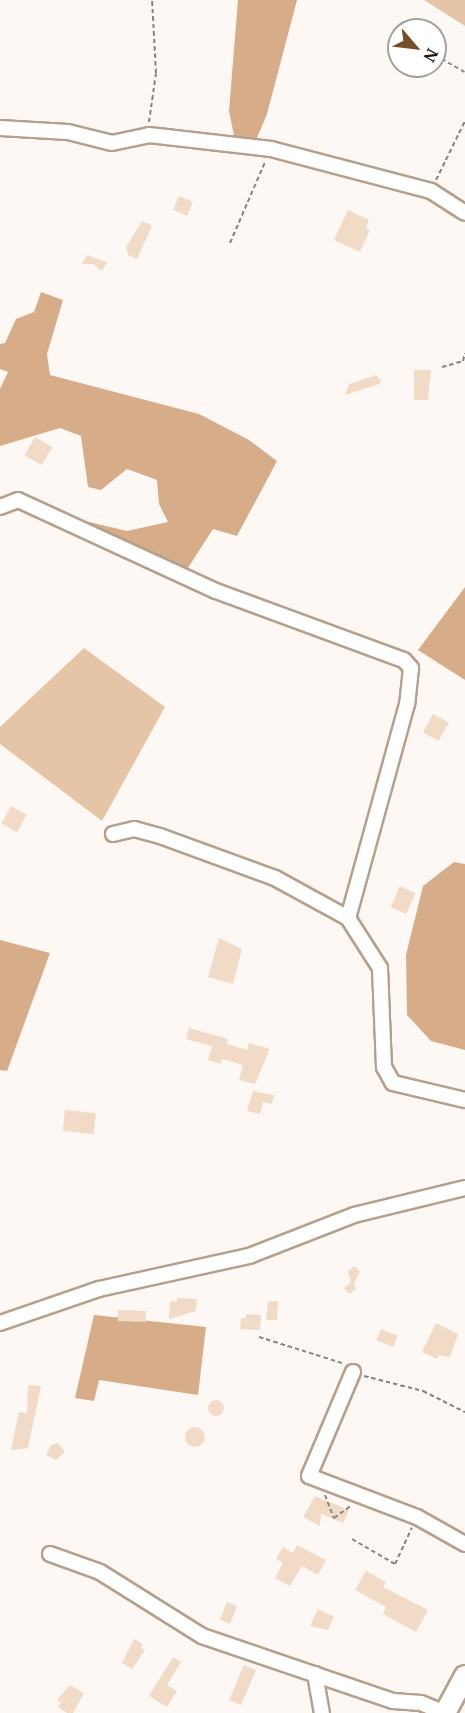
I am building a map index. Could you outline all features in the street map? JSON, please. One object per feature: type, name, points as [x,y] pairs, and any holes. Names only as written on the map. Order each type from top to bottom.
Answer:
[{"type":"main road","points":[[444,1713],[465,1676]]},
{"type":"street","points":[[0,128],[68,132],[112,143],[149,135],[271,149],[431,191],[465,213]]},
{"type":"street","points":[[0,507],[18,500],[216,591],[405,660],[411,668],[406,704],[348,918]]},
{"type":"street","points":[[113,834],[134,829],[160,836],[275,878],[348,918],[380,968],[384,1067],[393,1083],[465,1100]]},
{"type":"street","points":[[0,1323],[99,1289],[249,1256],[354,1215],[465,1188]]},
{"type":"street","points":[[353,1372],[309,1476],[417,1517],[465,1544]]},
{"type":"street","points":[[50,1554],[100,1572],[202,1636],[393,1701],[421,1702],[444,1713]]},
{"type":"street","points":[[315,1674],[322,1713]]},
{"type":"path","points":[[149,135],[149,101],[156,73],[152,0]]},
{"type":"path","points":[[447,62],[465,72]]},
{"type":"path","points":[[431,191],[465,121]]},
{"type":"path","points":[[230,243],[271,149]]},
{"type":"path","points":[[442,367],[463,361],[465,353]]},
{"type":"path","points":[[318,1479],[334,1518],[364,1497]]},
{"type":"path","points":[[352,1539],[395,1564],[417,1517]]},
{"type":"shaded area","points":[[238,0],[297,0],[267,114],[253,147],[236,145],[229,111]]},
{"type":"shaded area","points":[[424,0],[465,0],[465,26]]},
{"type":"shaded area","points":[[41,292],[63,300],[47,354],[50,375],[199,414],[249,440],[277,461],[237,536],[213,529],[179,582],[85,521],[127,531],[168,522],[159,504],[157,480],[127,469],[101,490],[88,487],[81,436],[60,428],[0,446],[0,389],[8,372],[0,369],[0,344],[5,343],[16,319],[34,312]]},
{"type":"shaded area","points":[[465,587],[465,680],[418,650]]},
{"type":"shaded area","points":[[84,648],[165,707],[102,821],[0,744],[0,727]]},
{"type":"shaded area","points":[[454,862],[465,864],[465,1050],[431,1041],[407,1015],[406,955],[423,886]]},
{"type":"shaded area","points":[[0,940],[50,953],[7,1071],[0,1070]]},
{"type":"shaded area","points":[[94,1315],[206,1327],[198,1395],[99,1380],[94,1401],[75,1398]]},
{"type":"building","points":[[179,196],[193,202],[187,216],[173,210]]},
{"type":"building","points":[[348,210],[369,220],[366,228],[370,230],[360,252],[334,240]]},
{"type":"building","points":[[142,221],[152,226],[137,259],[128,255],[126,247]]},
{"type":"building","points":[[87,255],[107,262],[102,271],[93,264],[82,264]]},
{"type":"building","points":[[414,370],[431,370],[428,400],[414,400]]},
{"type":"building","points":[[376,375],[381,381],[379,384],[345,395],[349,384]]},
{"type":"building","points":[[35,437],[52,447],[42,465],[24,455]]},
{"type":"building","points":[[433,714],[449,723],[439,741],[423,732]]},
{"type":"building","points":[[11,806],[27,815],[17,832],[1,823]]},
{"type":"building","points":[[400,886],[416,893],[406,914],[391,907]]},
{"type":"building","points":[[219,938],[242,949],[233,984],[208,977]]},
{"type":"building","points":[[189,1028],[228,1039],[227,1044],[247,1050],[249,1043],[270,1049],[255,1084],[239,1080],[243,1065],[222,1059],[221,1064],[208,1060],[212,1046],[186,1039]]},
{"type":"building","points":[[253,1091],[274,1095],[272,1104],[263,1102],[260,1114],[247,1111]]},
{"type":"building","points":[[65,1110],[96,1113],[94,1134],[63,1131]]},
{"type":"building","points":[[355,1266],[360,1272],[354,1283],[356,1289],[349,1294],[344,1288],[351,1282],[348,1271]]},
{"type":"building","points":[[177,1298],[197,1299],[196,1311],[169,1319],[170,1301],[177,1302]]},
{"type":"building","points":[[268,1301],[278,1301],[277,1320],[266,1320]]},
{"type":"building","points":[[118,1310],[146,1311],[146,1322],[118,1321]]},
{"type":"building","points":[[246,1314],[261,1315],[260,1330],[240,1329],[241,1318],[246,1318]]},
{"type":"building","points":[[436,1323],[458,1334],[450,1357],[439,1355],[437,1359],[422,1352]]},
{"type":"building","points":[[381,1329],[398,1336],[393,1347],[377,1340]]},
{"type":"building","points":[[28,1385],[41,1386],[28,1448],[11,1450],[19,1412],[27,1413]]},
{"type":"building","points":[[216,1400],[222,1402],[224,1408],[222,1414],[216,1416],[210,1414],[208,1408],[210,1402]]},
{"type":"building","points":[[195,1427],[202,1430],[205,1437],[202,1444],[195,1447],[188,1444],[185,1437],[188,1430]]},
{"type":"building","points":[[58,1443],[65,1452],[56,1460],[46,1455],[51,1445]]},
{"type":"building","points":[[315,1496],[349,1510],[343,1523],[321,1514],[320,1526],[303,1517]]},
{"type":"building","points":[[297,1545],[326,1560],[318,1575],[302,1566],[290,1586],[275,1578],[283,1563],[276,1559],[283,1547],[293,1553]]},
{"type":"building","points":[[366,1571],[386,1582],[383,1587],[428,1610],[416,1632],[383,1614],[386,1607],[355,1590]]},
{"type":"building","points":[[227,1602],[237,1606],[230,1624],[220,1620]]},
{"type":"building","points":[[318,1609],[334,1617],[328,1630],[310,1626]]},
{"type":"building","points":[[134,1639],[143,1644],[141,1648],[145,1650],[132,1669],[122,1663]]},
{"type":"building","points":[[173,1657],[181,1662],[167,1685],[177,1691],[167,1707],[149,1696]]},
{"type":"building","points":[[244,1665],[256,1670],[241,1705],[229,1700]]},
{"type":"building","points":[[70,1685],[84,1693],[73,1713],[67,1713],[58,1707],[61,1702],[57,1700]]}]
